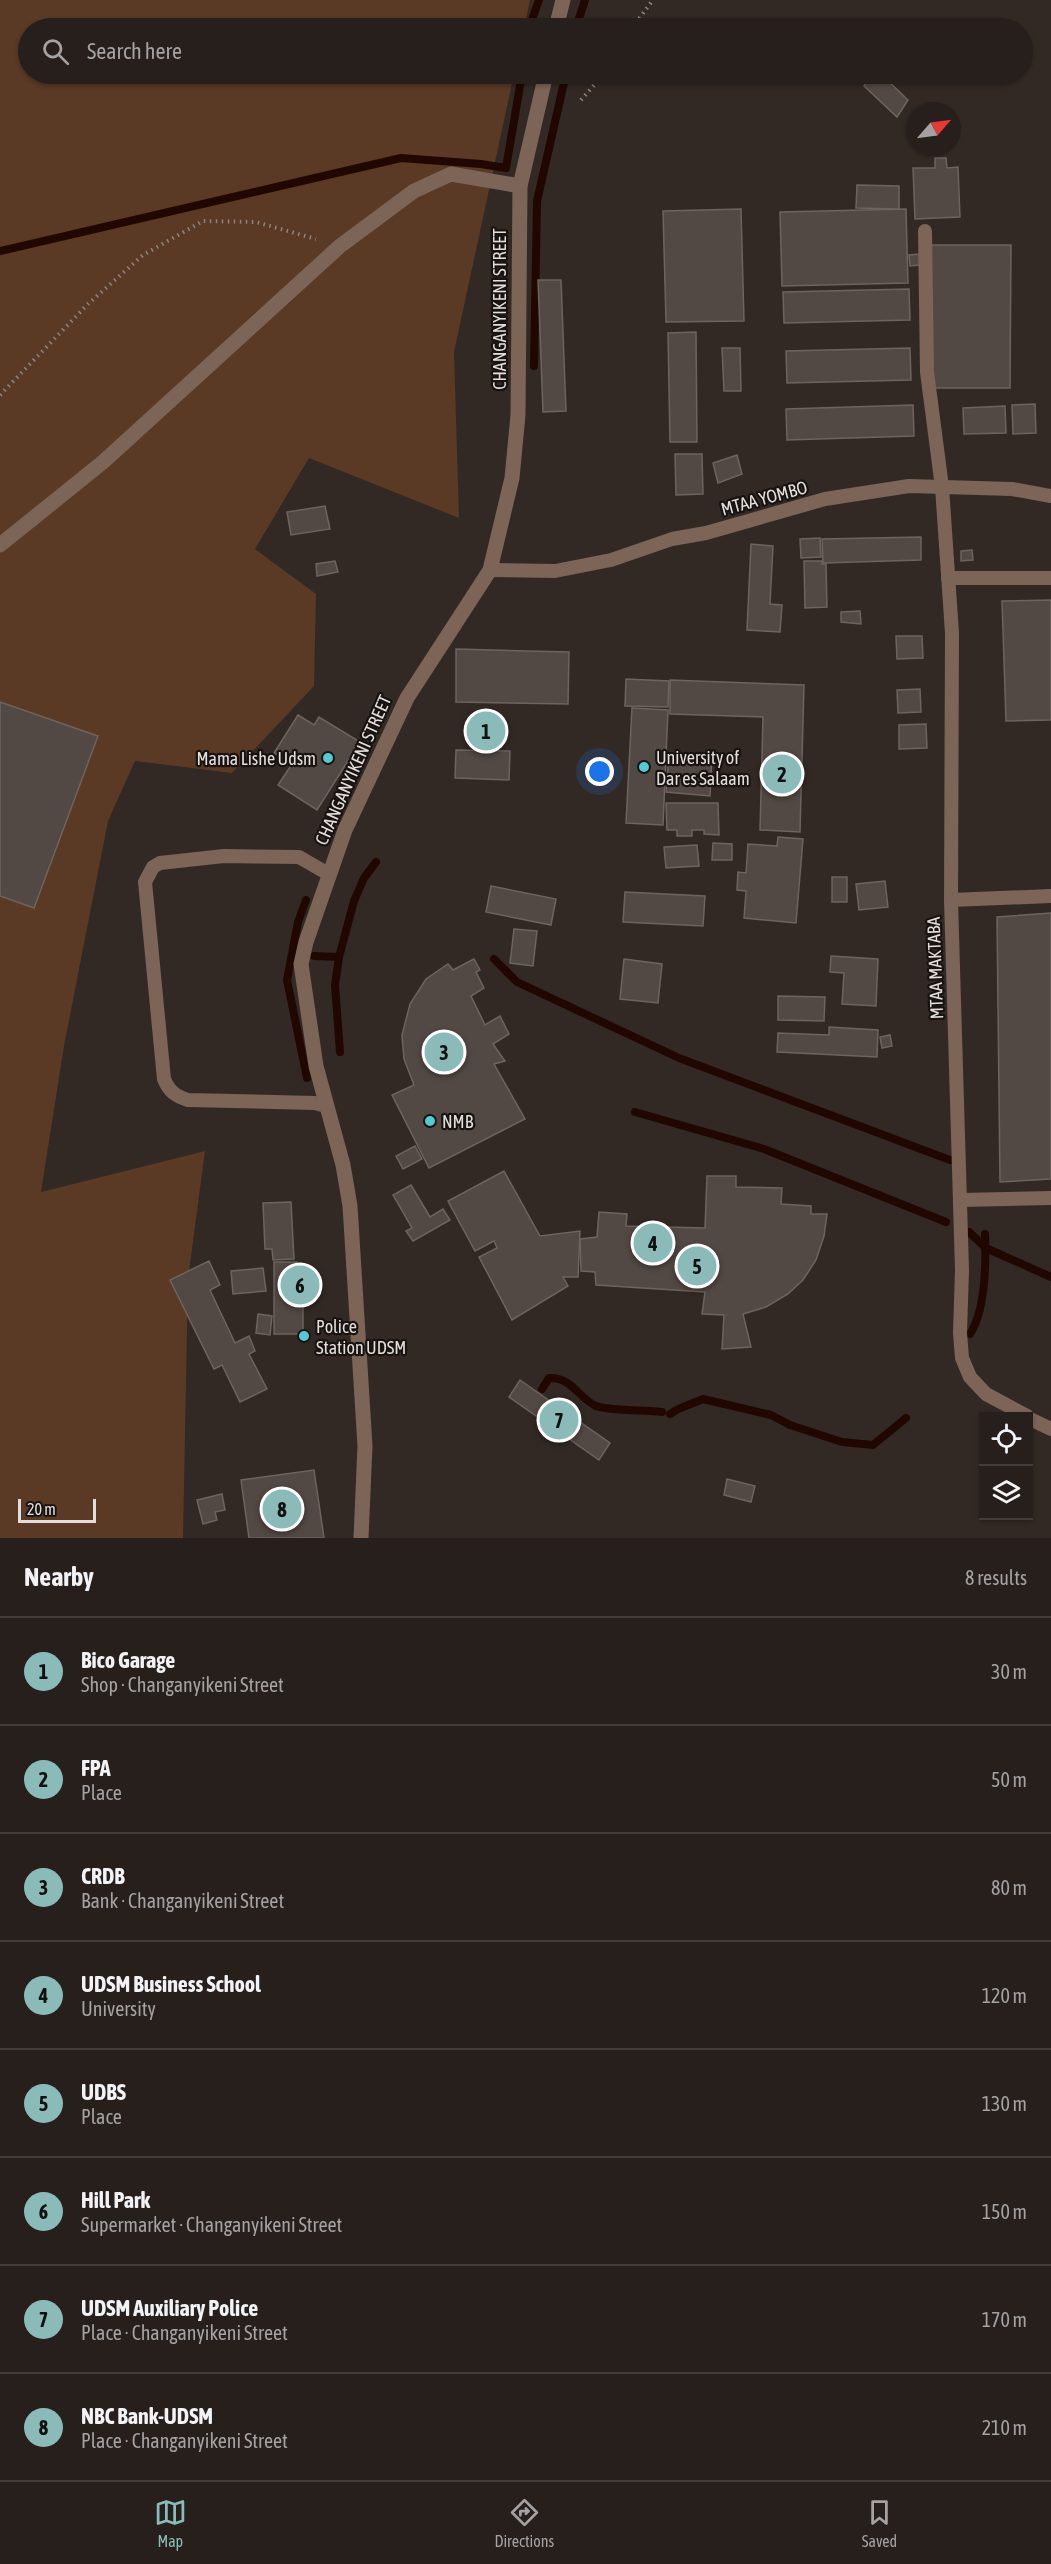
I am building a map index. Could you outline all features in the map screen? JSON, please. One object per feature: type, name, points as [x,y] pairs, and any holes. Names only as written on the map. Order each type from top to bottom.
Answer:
[{"type":"street","points":[[558,18],[562,0]]},
{"type":"street","name":"CHANGANYIKENI STREET","points":[[361,1538],[365,1446],[350,1206],[343,1165],[326,1106],[312,1044],[302,964],[306,942],[345,830],[407,698],[490,570],[512,478],[518,415],[520,186],[544,84]]},
{"type":"street","points":[[0,545],[103,462],[340,246],[414,191],[451,174],[520,186]]},
{"type":"lane","name":"MTAA MAKTABA","points":[[925,231],[927,372],[942,487],[952,633],[951,900],[962,1358],[970,1377],[986,1394],[1019,1412]]},
{"type":"lane","name":"MTAA YOMBO","points":[[490,570],[555,571],[611,560],[672,539],[825,500],[909,486],[1012,489],[1051,496]]},
{"type":"lane","points":[[948,578],[1051,578]]},
{"type":"lane","points":[[326,1106],[315,1103],[188,1101],[172,1093],[167,1087],[164,1078],[145,882],[153,867],[160,863],[224,856],[299,857],[325,872],[329,877]]},
{"type":"lane","points":[[951,900],[1051,896]]},
{"type":"lane","points":[[960,1200],[1051,1198]]},
{"type":"lane","name":"MTAA MAKTABA","points":[[1033,1420],[1051,1429]]},
{"type":"path","points":[[640,18],[653,0]]},
{"type":"path","points":[[581,100],[595,84]]},
{"type":"path","points":[[0,394],[88,304],[143,255],[203,221],[256,222],[340,246]]},
{"type":"shaded area","points":[[0,0],[530,0],[526,18],[18,18],[18,84],[512,84],[454,352],[459,518],[309,458],[255,549],[316,594],[314,686],[232,773],[135,761],[108,821],[64,1046],[41,1192],[205,1151],[188,1279],[183,1538],[0,1538]]},
{"type":"building","points":[[866,84],[891,84],[908,100],[897,117],[864,86]]},
{"type":"building","points":[[935,158],[946,158],[947,168],[958,167],[960,217],[915,219],[913,168],[935,168]]},
{"type":"building","points":[[857,185],[899,186],[899,209],[856,208]]},
{"type":"building","points":[[741,209],[744,321],[666,322],[663,211]]},
{"type":"building","points":[[906,209],[908,283],[782,286],[780,212]]},
{"type":"building","points":[[930,245],[1011,245],[1010,388],[930,388]]},
{"type":"building","points":[[920,254],[920,265],[910,266],[909,255]]},
{"type":"building","points":[[538,280],[561,280],[566,411],[543,412]]},
{"type":"building","points":[[909,289],[910,320],[784,323],[783,292]]},
{"type":"building","points":[[696,332],[697,442],[670,442],[668,333]]},
{"type":"building","points":[[722,348],[740,348],[741,391],[724,391]]},
{"type":"building","points":[[910,348],[911,380],[787,383],[786,351]]},
{"type":"building","points":[[1035,404],[1036,433],[1013,434],[1012,405]]},
{"type":"building","points":[[913,405],[914,436],[787,440],[786,409]]},
{"type":"building","points":[[1005,406],[1006,433],[964,434],[963,408]]},
{"type":"building","points":[[675,454],[702,454],[703,494],[676,495]]},
{"type":"building","points":[[737,455],[742,474],[718,483],[713,463]]},
{"type":"building","points":[[325,506],[330,529],[291,535],[287,512]]},
{"type":"building","points":[[921,537],[921,560],[823,563],[822,539]]},
{"type":"building","points":[[820,538],[821,557],[801,558],[800,539]]},
{"type":"building","points":[[751,544],[773,546],[770,604],[782,605],[780,632],[747,630]]},
{"type":"building","points":[[972,550],[973,560],[961,561],[961,551]]},
{"type":"building","points":[[335,561],[338,572],[317,576],[316,564]]},
{"type":"building","points":[[804,561],[822,561],[822,564],[826,564],[827,607],[805,608]]},
{"type":"building","points":[[1051,600],[1051,720],[1006,721],[1002,601]]},
{"type":"building","points":[[860,611],[861,624],[841,622],[841,612]]},
{"type":"building","points":[[896,636],[922,636],[923,658],[897,659]]},
{"type":"building","points":[[456,649],[569,652],[568,704],[456,702]]},
{"type":"building","points":[[626,679],[669,681],[668,707],[625,706]]},
{"type":"building","points":[[670,680],[804,685],[800,832],[760,830],[763,717],[670,714]]},
{"type":"building","points":[[920,689],[921,712],[898,713],[897,690]]},
{"type":"building","points":[[0,702],[98,736],[34,908],[0,896]]},
{"type":"building","points":[[632,708],[668,710],[663,825],[626,823]]},
{"type":"building","points":[[298,715],[314,725],[319,717],[360,742],[317,810],[278,785],[292,764],[274,753]]},
{"type":"building","points":[[926,724],[927,748],[899,749],[899,725]]},
{"type":"building","points":[[456,750],[510,751],[509,780],[455,778]]},
{"type":"building","points":[[669,753],[712,756],[710,796],[666,792]]},
{"type":"building","points":[[666,803],[718,803],[719,835],[704,834],[704,830],[692,830],[692,836],[677,836],[677,830],[667,830]]},
{"type":"building","points":[[778,837],[803,839],[796,923],[744,918],[746,891],[737,890],[738,872],[746,873],[748,844],[777,846]]},
{"type":"building","points":[[713,843],[732,844],[732,860],[712,860]]},
{"type":"building","points":[[697,845],[699,866],[666,868],[664,847]]},
{"type":"building","points":[[832,877],[847,877],[847,902],[832,902]]},
{"type":"building","points":[[885,881],[888,907],[859,910],[856,884]]},
{"type":"building","points":[[491,886],[556,899],[551,925],[486,912]]},
{"type":"building","points":[[625,892],[705,896],[703,926],[623,922]]},
{"type":"building","points":[[1051,913],[1051,1179],[1000,1182],[997,917]]},
{"type":"building","points":[[514,929],[537,931],[533,966],[510,963]]},
{"type":"building","points":[[831,956],[878,959],[876,1006],[842,1004],[844,973],[830,972]]},
{"type":"building","points":[[474,959],[480,970],[476,972],[484,988],[471,996],[485,1025],[500,1016],[509,1034],[493,1044],[505,1061],[494,1064],[525,1119],[429,1168],[392,1095],[414,1085],[404,1059],[402,1035],[410,1004],[426,979],[448,964],[453,970]]},
{"type":"building","points":[[624,959],[662,964],[658,1003],[620,999]]},
{"type":"building","points":[[778,996],[825,997],[824,1021],[778,1020]]},
{"type":"building","points":[[829,1027],[878,1030],[877,1057],[777,1052],[778,1033],[829,1035]]},
{"type":"building","points":[[890,1035],[892,1046],[882,1048],[880,1037]]},
{"type":"building","points":[[415,1146],[422,1159],[403,1169],[396,1156]]},
{"type":"building","points":[[504,1171],[540,1236],[580,1231],[578,1277],[563,1277],[568,1286],[512,1320],[479,1257],[497,1248],[494,1241],[475,1251],[448,1201]]},
{"type":"building","points":[[707,1176],[736,1176],[736,1187],[782,1188],[781,1204],[811,1206],[811,1214],[827,1214],[824,1236],[816,1260],[803,1280],[788,1294],[766,1307],[743,1314],[751,1347],[722,1349],[724,1315],[702,1314],[705,1292],[596,1285],[595,1272],[581,1271],[580,1239],[597,1237],[599,1212],[627,1214],[626,1226],[705,1228]]},
{"type":"building","points":[[411,1185],[430,1217],[443,1209],[450,1220],[413,1241],[406,1231],[412,1228],[393,1195]]},
{"type":"building","points":[[291,1202],[294,1259],[273,1260],[272,1249],[265,1249],[263,1203]]},
{"type":"building","points":[[209,1261],[220,1285],[210,1290],[235,1343],[249,1336],[255,1351],[249,1354],[267,1389],[240,1402],[222,1365],[214,1369],[170,1280]]},
{"type":"building","points":[[274,1262],[297,1262],[297,1306],[303,1306],[303,1334],[274,1334]]},
{"type":"building","points":[[263,1268],[266,1291],[233,1294],[231,1271]]},
{"type":"building","points":[[258,1314],[272,1316],[270,1335],[256,1333]]},
{"type":"building","points":[[520,1380],[610,1443],[599,1460],[509,1397]]},
{"type":"building","points":[[314,1470],[324,1538],[249,1538],[241,1480]]},
{"type":"building","points":[[727,1479],[755,1486],[751,1502],[724,1495]]},
{"type":"building","points":[[222,1494],[225,1510],[215,1512],[217,1520],[203,1524],[197,1500]]},
{"type":"waterway","points":[[533,18],[539,0]]},
{"type":"waterway","points":[[579,18],[585,0]]},
{"type":"waterway","points":[[0,251],[401,158],[506,168],[520,84]]},
{"type":"waterway","points":[[534,366],[537,201],[564,84]]},
{"type":"waterway","points":[[340,1052],[335,985],[339,957],[354,901],[364,878],[376,862]]},
{"type":"waterway","points":[[306,900],[298,922],[287,980],[307,1078]]},
{"type":"waterway","points":[[314,956],[339,957]]},
{"type":"waterway","points":[[494,959],[517,982],[679,1058],[950,1160]]},
{"type":"waterway","points":[[635,1112],[764,1149],[946,1222]]},
{"type":"waterway","points":[[969,1232],[986,1248],[1051,1277]]},
{"type":"waterway","points":[[970,1334],[982,1299],[985,1234]]},
{"type":"waterway","points":[[542,1389],[549,1378],[557,1379],[569,1384],[584,1398],[602,1408],[662,1412]]},
{"type":"waterway","points":[[670,1414],[703,1399],[771,1415],[790,1425],[842,1442],[873,1445],[906,1418]]},
{"type":"place","name":"Bico Garage","points":[[486,731]]},
{"type":"place","name":"Mama Lishe Udsm","points":[[328,758]]},
{"type":"place","name":"University of Dar es Salaam","points":[[644,767]]},
{"type":"place","name":"FPA","points":[[782,774]]},
{"type":"place","name":"CRDB","points":[[444,1052]]},
{"type":"place","name":"NMB","points":[[430,1121]]},
{"type":"place","name":"UDSM Business School","points":[[653,1243]]},
{"type":"place","name":"UDBS","points":[[697,1266]]},
{"type":"place","name":"Hill Park","points":[[300,1285]]},
{"type":"place","name":"Police Station UDSM","points":[[304,1336]]},
{"type":"place","name":"UDSM Auxiliary Police","points":[[559,1420]]},
{"type":"place","name":"NBC Bank-UDSM","points":[[282,1509]]}]
